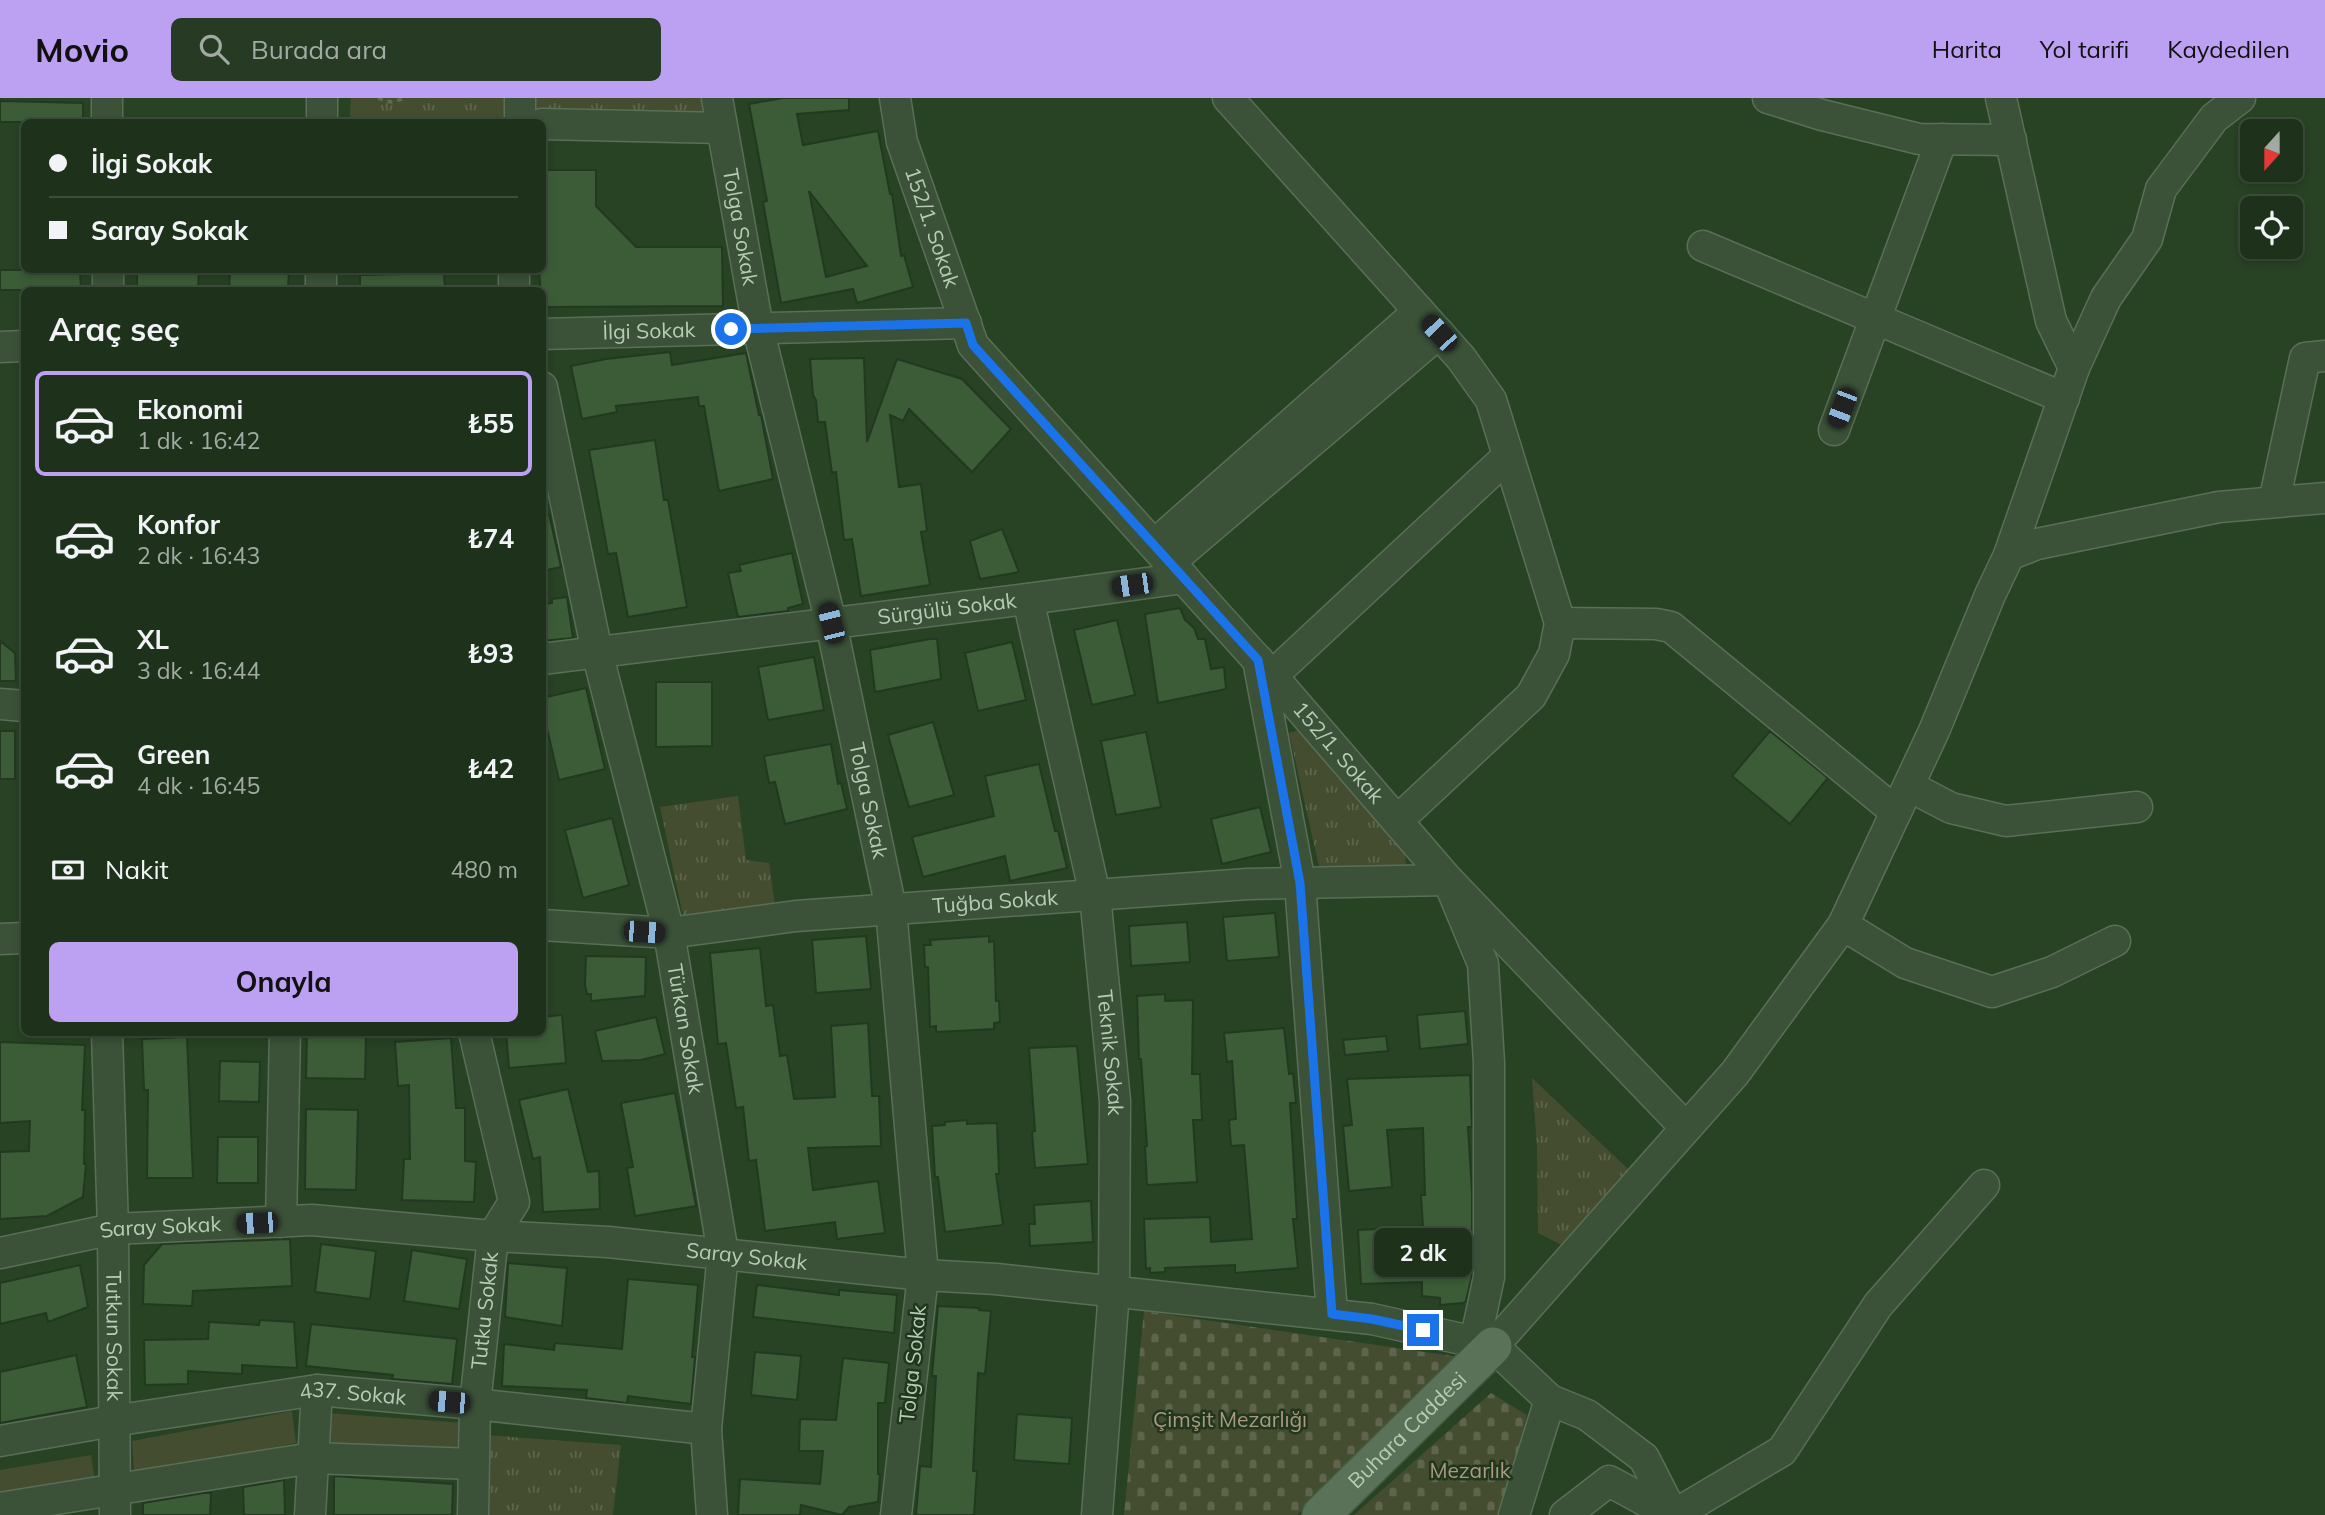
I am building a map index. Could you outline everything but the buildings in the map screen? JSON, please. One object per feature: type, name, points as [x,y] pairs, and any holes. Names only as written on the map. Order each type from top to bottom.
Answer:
[{"type":"main road","name":"Buhara Caddesi","points":[[1321,1515],[1484,1344]]},
{"type":"street","points":[[107,98],[107,119]]},
{"type":"street","points":[[322,98],[322,119]]},
{"type":"street","points":[[520,98],[520,119]]},
{"type":"street","name":"Tolga Sokak","points":[[717,98],[758,328],[831,623],[891,909],[923,1275],[896,1515]]},
{"type":"street","name":"152/1. Sokak","points":[[895,98],[902,142],[973,345],[1265,668],[1448,880],[1686,1128]]},
{"type":"street","points":[[1228,98],[1461,358],[1490,400],[1560,623],[1554,654],[1531,696],[1396,821]]},
{"type":"street","points":[[1768,98],[1822,115],[1919,139],[2011,140]]},
{"type":"street","points":[[2001,98],[2052,321],[2074,368]]},
{"type":"street","points":[[1484,1344],[1735,1073],[1843,925],[1934,732],[2009,555],[2074,368],[2106,298],[2147,239],[2161,189],[2214,118],[2240,98]]},
{"type":"street","points":[[546,124],[722,128]]},
{"type":"street","points":[[1833,430],[1942,139]]},
{"type":"street","points":[[1703,246],[2064,398]]},
{"type":"street","points":[[1169,562],[1419,311]]},
{"type":"street","name":"İlgi Sokak","points":[[546,334],[966,323]]},
{"type":"street","points":[[1169,562],[1439,333]]},
{"type":"street","points":[[0,347],[21,346]]},
{"type":"street","points":[[2274,502],[2305,358],[2325,356]]},
{"type":"street","name":"Türkan Sokak","points":[[546,406],[597,652],[669,933],[723,1253],[706,1429],[712,1515]]},
{"type":"street","points":[[1332,1314],[1300,883],[1265,668],[1507,457]]},
{"type":"street","points":[[2009,555],[2037,544],[2219,507],[2325,498]]},
{"type":"street","name":"Sürgülü Sokak","points":[[546,658],[1028,599],[1169,562]]},
{"type":"street","name":"Teknik Sokak","points":[[1028,599],[1094,895],[1115,1101],[1114,1291],[1097,1515]]},
{"type":"street","points":[[1560,623],[1656,624],[1671,627],[1896,812]]},
{"type":"street","points":[[0,704],[21,706]]},
{"type":"street","points":[[1909,786],[1951,808],[2006,821],[2137,807]]},
{"type":"street","points":[[1448,880],[1483,964],[1489,1051],[1489,1277],[1484,1344]]},
{"type":"street","name":"Tuğba Sokak","points":[[546,925],[669,933],[796,916],[1248,884],[1448,880]]},
{"type":"street","points":[[1843,925],[1905,962],[1992,992],[2052,972],[2115,941]]},
{"type":"street","points":[[0,939],[21,938]]},
{"type":"street","name":"Tutkun Sokak","points":[[107,1036],[113,1229],[116,1502]]},
{"type":"street","points":[[281,1222],[285,1036]]},
{"type":"street","name":"Tutku Sokak","points":[[473,1515],[475,1404],[493,1236],[514,1202],[475,1036]]},
{"type":"street","points":[[1673,1515],[1782,1451],[1878,1305],[1984,1185]]},
{"type":"street","name":"Saray Sokak","points":[[0,1253],[113,1229],[312,1220],[493,1236],[608,1242],[1332,1314],[1372,1319],[1484,1344]]},
{"type":"street","points":[[1484,1344],[1550,1400],[1587,1415],[1644,1458],[1673,1515]]},
{"type":"street","points":[[310,1515],[317,1390]]},
{"type":"street","name":"437. Sokak","points":[[0,1441],[113,1420],[317,1390],[706,1429]]},
{"type":"street","points":[[1514,1515],[1550,1400]]},
{"type":"street","points":[[0,1508],[116,1502],[312,1458],[473,1464]]},
{"type":"street","points":[[1570,1513],[1609,1481],[1673,1515]]},
{"type":"path","points":[[378,98],[391,102],[406,98]]},
{"type":"green space","points":[[351,98],[504,98],[504,117],[350,119]]},
{"type":"green space","points":[[532,98],[704,98],[707,119],[532,114]]},
{"type":"green space","points":[[1299,730],[1405,854],[1406,866],[1320,871],[1289,733]]},
{"type":"green space","points":[[738,796],[746,860],[769,863],[775,905],[683,916],[660,807]]},
{"type":"green space","points":[[1532,1078],[1629,1170],[1564,1246],[1538,1233],[1537,1147]]},
{"type":"green space","name":"Çimşit Mezarlığı","points":[[1144,1311],[1459,1357],[1297,1515],[1124,1515]]},
{"type":"green space","name":"Mezarlık","points":[[1491,1393],[1527,1415],[1513,1484],[1500,1515],[1354,1515]]},
{"type":"green space","points":[[292,1411],[296,1443],[134,1474],[132,1441]]},
{"type":"green space","points":[[328,1413],[464,1423],[461,1450],[326,1447]]},
{"type":"green space","points":[[485,1435],[621,1445],[613,1515],[486,1515]]},
{"type":"green space","points":[[91,1455],[95,1482],[0,1498],[0,1470]]},
{"type":"route","points":[[731,329],[966,323],[973,345],[1258,660],[1300,883],[1332,1314],[1423,1330]]}]
